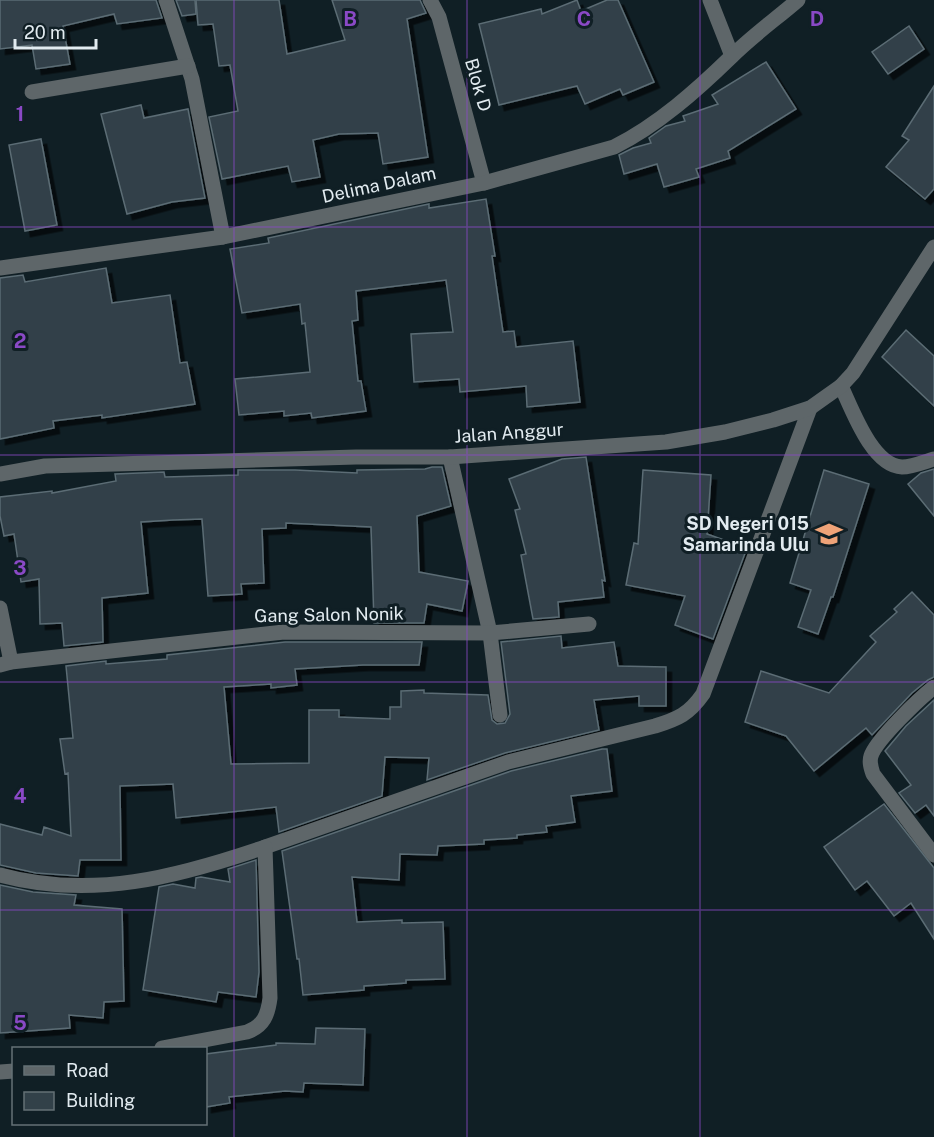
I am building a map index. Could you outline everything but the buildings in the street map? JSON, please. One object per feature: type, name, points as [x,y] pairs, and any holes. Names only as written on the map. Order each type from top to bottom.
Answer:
[{"type":"street","points":[[166,0],[192,79],[223,237]]},
{"type":"street","name":"Blok D","points":[[430,0],[442,28],[484,183]]},
{"type":"street","points":[[710,0],[732,56]]},
{"type":"street","name":"Delima Dalam","points":[[0,268],[223,237],[484,183],[614,147],[654,123],[718,71],[732,56],[798,0]]},
{"type":"street","points":[[32,92],[188,66]]},
{"type":"street","name":"Jalan Anggur","points":[[0,474],[45,466],[69,465],[357,457],[450,457],[666,442],[725,432],[810,408],[842,386],[853,373],[934,247]]},
{"type":"street","points":[[842,386],[864,435],[886,461],[901,467],[934,459]]},
{"type":"street","points":[[0,875],[69,886],[106,886],[140,882],[211,866],[508,762],[673,721],[692,709],[703,694],[810,408]]},
{"type":"street","points":[[450,457],[490,633],[500,715]]},
{"type":"street","points":[[0,608],[6,664]]},
{"type":"street","name":"Gang Salon Nonik","points":[[6,664],[284,632],[490,633],[589,624]]},
{"type":"street","points":[[934,687],[919,699],[876,747],[870,758],[870,765],[873,774],[934,855]]},
{"type":"street","points":[[167,1047],[247,1032],[259,1026],[265,1019],[270,998],[265,847]]},
{"type":"place","name":"SD Negeri 015 Samarinda Ulu","points":[[829,534]]}]
